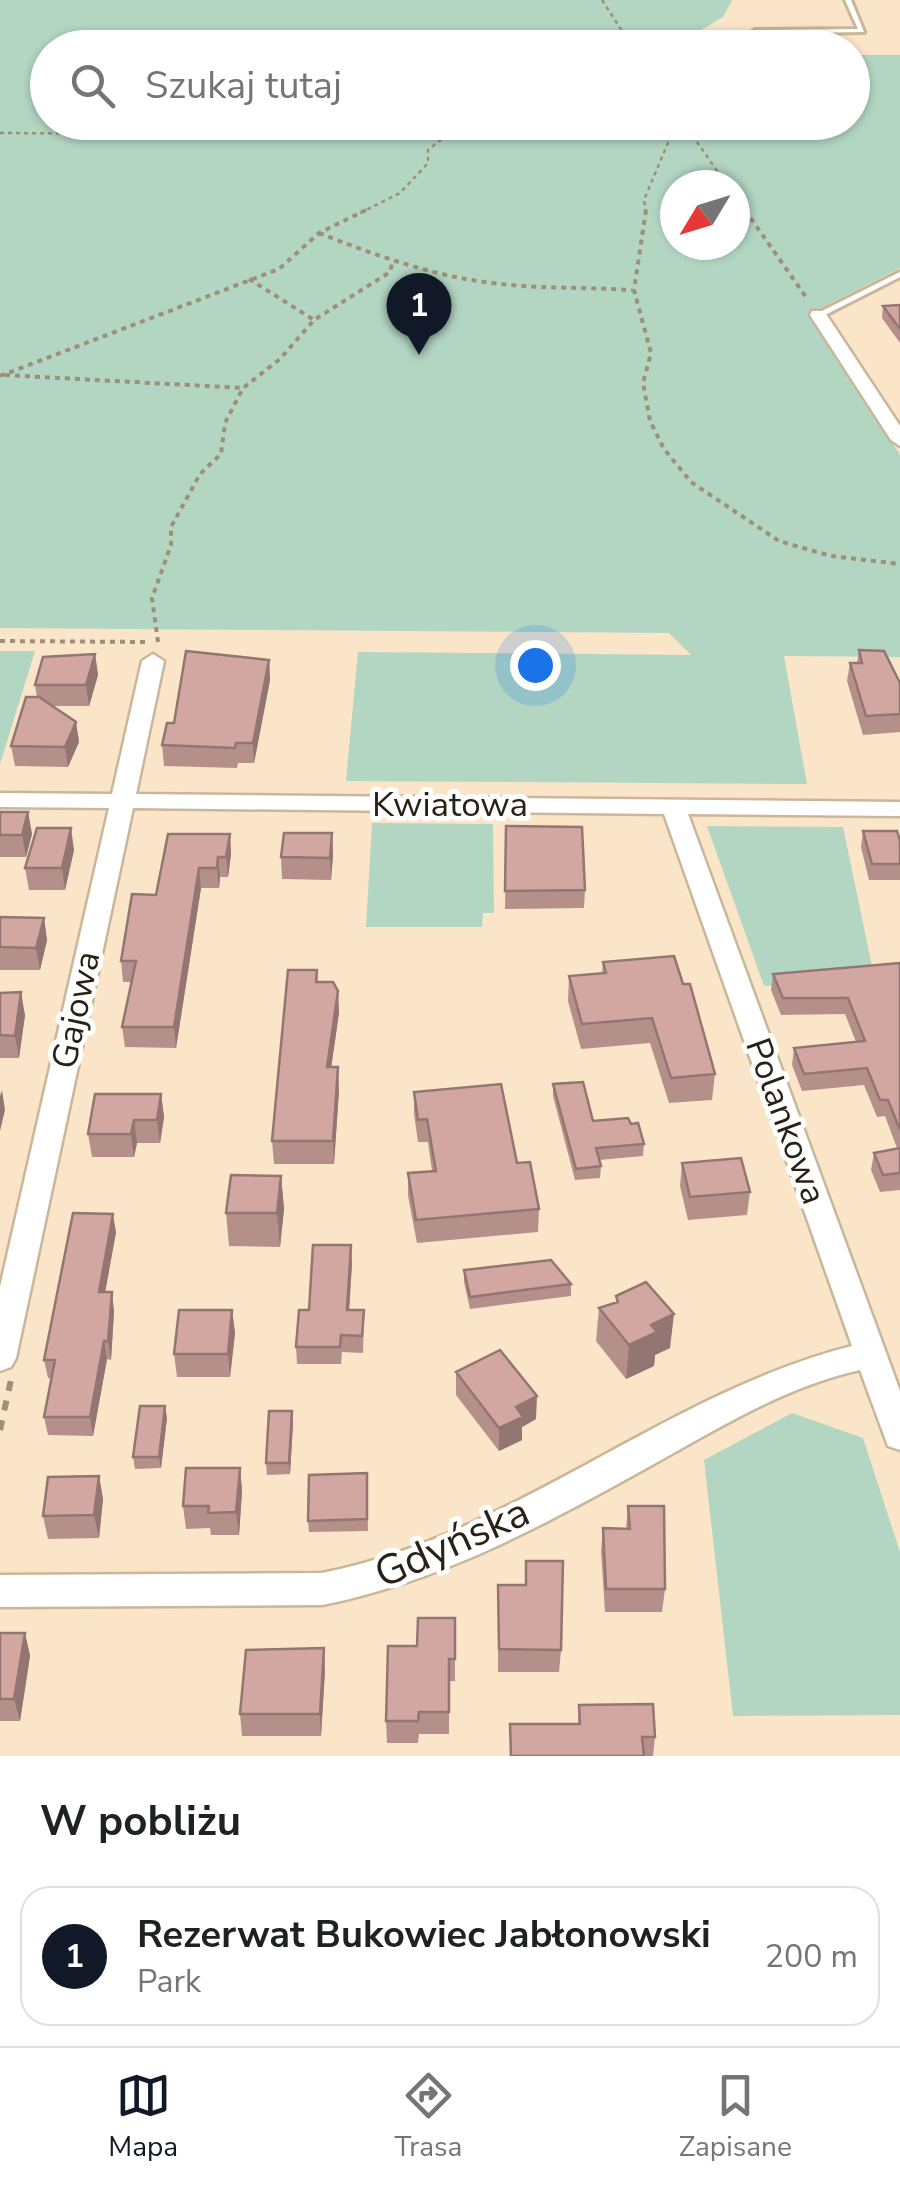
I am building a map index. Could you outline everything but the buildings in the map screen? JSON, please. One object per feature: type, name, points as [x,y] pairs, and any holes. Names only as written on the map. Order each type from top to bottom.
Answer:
[{"type":"street","points":[[818,314],[900,440]]},
{"type":"street","name":"Gajowa","points":[[7,1363],[121,802],[156,651]]},
{"type":"street","name":"Kwiatowa","points":[[0,800],[672,806],[775,800],[900,809]]},
{"type":"street","name":"Polankowa","points":[[672,806],[900,1436]]},
{"type":"street","name":"Gdyńska","points":[[0,1591],[322,1589],[360,1584],[426,1562],[812,1370],[871,1355]]},
{"type":"lane","points":[[848,0],[862,30]]},
{"type":"lane","points":[[818,314],[900,274]]},
{"type":"path","points":[[602,0],[621,30]]},
{"type":"path","points":[[0,132],[30,132]]},
{"type":"path","points":[[1,375],[280,269],[319,233],[400,193],[428,163],[428,150],[440,140]]},
{"type":"path","points":[[669,140],[644,200],[647,219],[638,243],[634,290],[651,353],[643,384],[650,421],[691,482],[779,541],[831,556],[900,564]]},
{"type":"path","points":[[694,140],[716,170]]},
{"type":"path","points":[[750,217],[818,314]]},
{"type":"path","points":[[319,233],[392,264],[506,286],[634,290]]},
{"type":"path","points":[[0,641],[156,651],[152,598],[162,576],[172,528],[200,474],[221,454],[225,423],[243,388],[280,359],[314,320],[390,272],[392,264]]},
{"type":"path","points":[[250,278],[314,320]]},
{"type":"path","points":[[1,375],[243,388]]},
{"type":"path","points":[[0,1430],[7,1363]]},
{"type":"green space","points":[[0,0],[732,0],[723,17],[701,30],[30,30],[30,140],[870,140],[870,55],[900,55],[900,268],[811,313],[900,455],[900,657],[784,656],[807,784],[346,781],[358,652],[691,655],[669,633],[0,628]]},
{"type":"green space","points":[[0,651],[35,651],[0,764]]},
{"type":"green space","points":[[372,823],[493,824],[494,913],[483,913],[482,927],[366,927]]},
{"type":"green space","points":[[707,826],[843,827],[874,976],[764,986]]},
{"type":"green space","points":[[792,1413],[863,1438],[900,1552],[900,1715],[733,1716],[704,1460]]},
{"type":"place","name":"Rezerwat Bukowiec Jabłonowski","points":[[419,355]]}]
